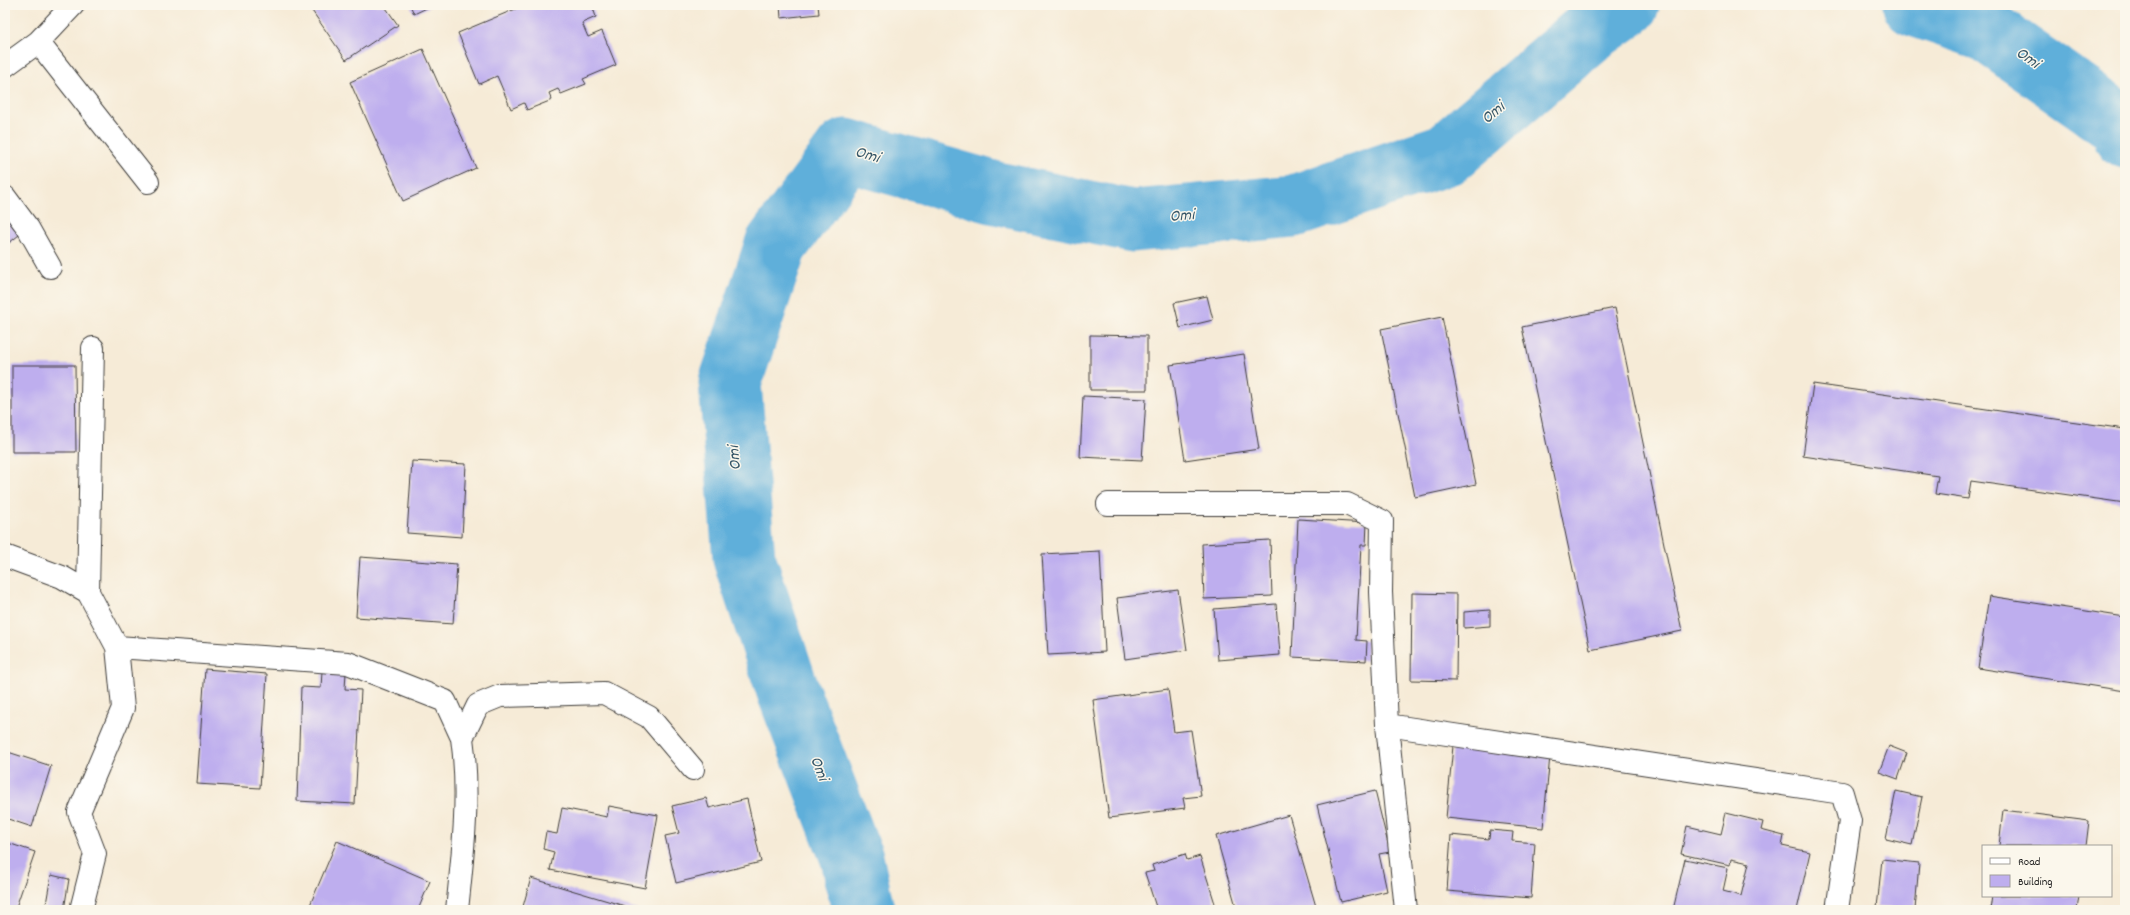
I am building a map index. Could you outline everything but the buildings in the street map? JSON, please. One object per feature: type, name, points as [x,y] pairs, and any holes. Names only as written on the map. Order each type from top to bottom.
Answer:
[{"type":"street","points":[[5,66],[38,42],[73,5]]},
{"type":"street","points":[[38,42],[148,182]]},
{"type":"street","points":[[5,198],[28,228],[50,267]]},
{"type":"street","points":[[81,910],[96,854],[79,812],[123,708],[117,647],[88,592],[93,348]]},
{"type":"street","points":[[1108,504],[1347,504],[1382,521],[1381,592],[1387,725],[1406,910]]},
{"type":"street","points":[[5,556],[62,577],[88,592]]},
{"type":"street","points":[[117,647],[348,663],[445,701],[462,738],[466,765],[464,840],[457,910]]},
{"type":"street","points":[[462,738],[478,705],[500,696],[604,693],[649,717],[693,769]]},
{"type":"street","points":[[1387,725],[1842,793],[1850,821],[1837,910]]},
{"type":"waterway","name":"Omi","points":[[863,910],[852,858],[789,694],[744,558],[730,383],[776,245],[846,150],[996,193],[1133,221],[1294,206],[1447,154],[1587,34],[1628,5]]},
{"type":"waterway","name":"Omi","points":[[1914,5],[1984,29],[2120,124],[2125,137]]}]
